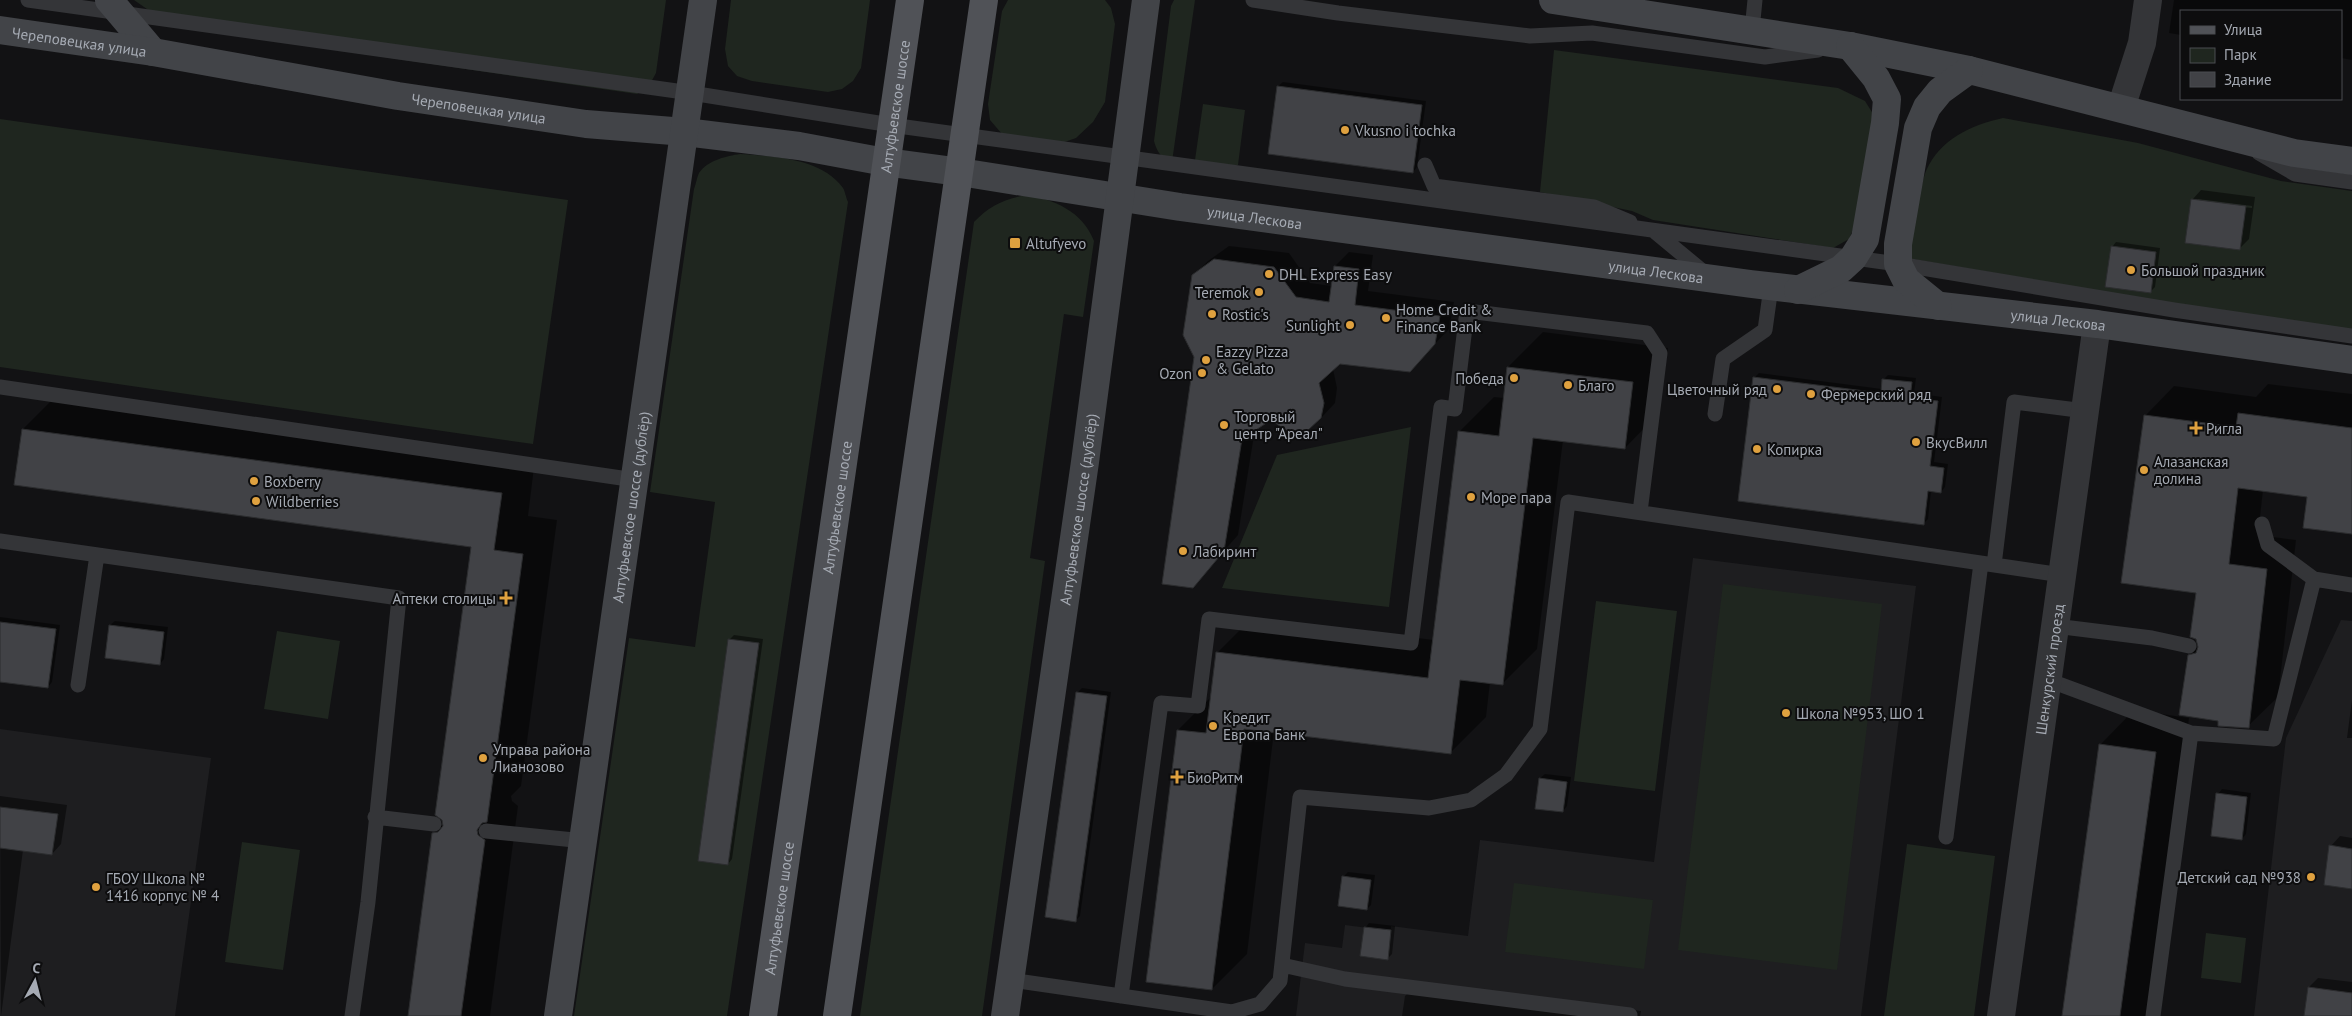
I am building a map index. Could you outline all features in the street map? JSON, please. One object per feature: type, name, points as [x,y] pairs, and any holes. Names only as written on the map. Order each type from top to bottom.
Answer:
[{"type":"main road","name":"Алтуфьевское шоссе (дублёр)","points":[[558,1016],[703,0]]},
{"type":"main road","name":"Алтуфьевское шоссе","points":[[763,1016],[885,162],[910,0]]},
{"type":"main road","points":[[837,1016],[984,0]]},
{"type":"main road","name":"Алтуфьевское шоссе (дублёр)","points":[[1005,1016],[1085,462],[1146,0]]},
{"type":"main road","points":[[1553,0],[1850,46],[1969,70],[2294,153],[2352,161]]},
{"type":"main road","points":[[114,6],[153,52]]},
{"type":"main road","name":"Череповецкая улица","points":[[0,30],[153,52],[398,96],[586,124],[685,132],[799,146],[885,162],[960,172]]},
{"type":"main road","points":[[1798,290],[1841,269],[1854,258],[1865,239],[1886,123],[1887,99],[1876,78],[1850,46]]},
{"type":"main road","points":[[1938,306],[1906,280],[1898,264],[1898,244],[1918,128],[1927,107],[1940,91],[1969,70]]},
{"type":"main road","name":"улица Лескова","points":[[960,172],[1120,198],[1771,287],[2097,324],[2352,360]]},
{"type":"street","points":[[2121,108],[2142,43],[2148,0]]},
{"type":"street","name":"Шенкурский проезд","points":[[2001,1016],[2097,324]]},
{"type":"lane","points":[[28,0],[114,6],[891,125],[965,134]]},
{"type":"lane","points":[[1253,0],[1530,36],[1592,33],[1765,57],[1850,46]]},
{"type":"lane","points":[[1752,30],[1755,0]]},
{"type":"lane","name":"улица Лескова","points":[[965,134],[1898,264],[2174,310],[2352,336]]},
{"type":"lane","points":[[2232,138],[2295,174],[2352,182]]},
{"type":"lane","points":[[1425,165],[1434,186],[1594,208],[1653,231],[1712,279]]},
{"type":"lane","points":[[1715,414],[1722,359],[1765,330],[1771,287]]},
{"type":"lane","points":[[1121,996],[1161,703],[1198,706],[1209,619],[1412,643],[1441,407],[1455,409],[1467,311],[1647,333],[1660,353],[1640,512]]},
{"type":"lane","points":[[0,387],[635,480]]},
{"type":"lane","points":[[1946,838],[1987,564],[2014,402],[2085,411]]},
{"type":"lane","points":[[1011,980],[1121,996],[1179,1010],[1232,1012],[1260,1004],[1280,981],[1300,797],[1429,808],[1471,800],[1506,775],[1540,729],[1568,502],[2062,575]]},
{"type":"lane","points":[[2262,524],[2268,545],[2314,579],[2352,585]]},
{"type":"lane","points":[[0,541],[399,598],[375,817],[368,902],[352,1016]]},
{"type":"lane","points":[[78,685],[97,555]]},
{"type":"lane","points":[[2048,680],[2191,733],[2274,739],[2314,579]]},
{"type":"lane","points":[[2055,626],[2152,638],[2189,646]]},
{"type":"lane","points":[[2154,1016],[2191,733]]},
{"type":"lane","points":[[375,817],[434,824]]},
{"type":"lane","points":[[486,831],[584,841]]},
{"type":"lane","points":[[1282,965],[1345,979],[1630,1015]]},
{"type":"shaded area","name":"Школа №953, ШО 1","points":[[1693,558],[1916,586],[1861,1016],[1296,1016],[1305,943],[1342,948],[1345,925],[1391,931],[1391,926],[1468,936],[1480,840],[1654,862]]},
{"type":"shaded area","name":"Детский сад №938","points":[[2341,620],[2352,621],[2352,1016],[2254,1016],[2286,738]]},
{"type":"shaded area","name":"ГБОУ Школа № 1416 корпус № 4","points":[[0,729],[211,758],[175,1016],[0,1016]]},
{"type":"green space","points":[[134,0],[666,0],[656,73],[650,84],[637,94],[185,28],[154,14]]},
{"type":"green space","points":[[731,0],[870,0],[861,68],[853,81],[842,89],[828,92],[752,81],[737,76],[728,66],[725,49]]},
{"type":"green space","points":[[1008,0],[1105,0],[1111,8],[1115,24],[1105,102],[1093,122],[1076,138],[1056,145],[1002,134],[990,120],[988,104],[1002,11]]},
{"type":"green space","points":[[1174,0],[1195,0],[1172,162],[1160,154],[1154,141],[1171,6]]},
{"type":"green space","points":[[1554,50],[1838,88],[1865,101],[1875,117],[1860,213],[1849,239],[1833,248],[1653,220],[1632,211],[1540,192]]},
{"type":"green space","points":[[1203,104],[1245,110],[1238,165],[1194,167]]},
{"type":"green space","points":[[2003,118],[2138,143],[2281,181],[2352,191],[2352,334],[1912,259],[1911,247],[1919,198],[1926,171],[1932,160],[1948,142],[1968,129]]},
{"type":"green space","points":[[0,119],[568,200],[533,444],[0,367]]},
{"type":"green space","points":[[740,154],[796,160],[823,170],[843,188],[848,202],[727,1016],[574,1016],[629,638],[695,647],[715,502],[650,492],[694,189],[699,173],[707,165],[724,157]]},
{"type":"green space","points":[[1026,195],[1057,204],[1075,215],[1089,231],[1094,241],[1083,317],[1064,314],[1030,558],[1045,561],[982,1016],[860,1016],[974,222],[997,204]]},
{"type":"green space","points":[[1411,427],[1389,607],[1222,588],[1277,455]]},
{"type":"green space","points":[[1723,584],[1882,604],[1837,970],[1678,950]]},
{"type":"green space","points":[[1596,601],[1677,611],[1655,791],[1574,781]]},
{"type":"green space","points":[[277,631],[340,641],[328,719],[264,709]]},
{"type":"green space","points":[[242,842],[300,850],[283,970],[225,962]]},
{"type":"green space","points":[[1907,844],[1995,856],[1974,1016],[1884,1016]]},
{"type":"green space","points":[[1514,883],[1653,900],[1644,969],[1505,952]]},
{"type":"green space","points":[[2206,933],[2246,938],[2241,983],[2201,978]]},
{"type":"building","name":"Vkusno i tochka","points":[[1277,86],[1422,105],[1413,173],[1268,154]]},
{"type":"building","points":[[2191,199],[2246,206],[2240,250],[2185,243]]},
{"type":"building","name":"Большой праздник","points":[[2111,246],[2156,252],[2151,293],[2105,287]]},
{"type":"building","name":"Торговый центр \"Ареал\"","points":[[1214,259],[1274,267],[1296,297],[1329,302],[1334,266],[1359,269],[1355,305],[1440,316],[1435,344],[1410,372],[1340,364],[1319,383],[1324,403],[1321,418],[1308,430],[1287,431],[1271,420],[1242,439],[1224,551],[1193,588],[1162,584],[1194,357],[1183,335],[1192,275]]},
{"type":"building","points":[[1507,367],[1633,382],[1625,449],[1533,438],[1503,685],[1460,680],[1451,754],[1244,729],[1212,990],[1146,982],[1177,730],[1206,733],[1216,652],[1428,678],[1458,431],[1499,436]]},
{"type":"building","points":[[1753,377],[1881,393],[1882,379],[1912,382],[1910,398],[1938,401],[1930,466],[1944,468],[1941,493],[1928,491],[1924,525],[1738,501]]},
{"type":"building","points":[[2238,413],[2352,428],[2352,534],[2303,528],[2307,497],[2238,488],[2229,564],[2267,569],[2249,728],[2218,726],[2218,721],[2179,715],[2188,655],[2196,653],[2198,647],[2196,639],[2190,637],[2196,593],[2121,583],[2144,415],[2236,427]]},
{"type":"building","points":[[22,429],[502,493],[494,550],[523,554],[487,822],[482,823],[477,830],[478,835],[485,840],[461,1016],[408,1016],[432,833],[438,832],[443,826],[442,820],[435,815],[471,547],[14,485]]},
{"type":"building","points":[[0,622],[56,629],[48,688],[0,682]]},
{"type":"building","points":[[109,625],[164,632],[160,665],[105,658]]},
{"type":"building","points":[[728,639],[759,643],[728,865],[698,861]]},
{"type":"building","points":[[1076,692],[1107,696],[1076,922],[1045,917]]},
{"type":"building","points":[[2099,744],[2156,752],[2120,1016],[2062,1016]]},
{"type":"building","points":[[1539,778],[1567,782],[1563,812],[1535,809]]},
{"type":"building","points":[[2216,793],[2247,797],[2242,840],[2211,836]]},
{"type":"building","points":[[0,807],[58,814],[52,855],[0,848]]},
{"type":"building","points":[[2329,845],[2352,849],[2352,889],[2324,885]]},
{"type":"building","points":[[1342,876],[1371,880],[1367,910],[1338,906]]},
{"type":"building","points":[[1364,927],[1391,930],[1388,960],[1360,956]]},
{"type":"building","points":[[2308,987],[2352,993],[2352,1016],[2304,1016]]},
{"type":"place","name":"Vkusno i tochka","points":[[1345,130]]},
{"type":"place","name":"Altufyevo","points":[[1015,243]]},
{"type":"place","name":"Большой праздник","points":[[2131,270]]},
{"type":"place","name":"DHL Express Easy","points":[[1269,274]]},
{"type":"place","name":"Teremok","points":[[1259,292]]},
{"type":"place","name":"Rostic's","points":[[1212,314]]},
{"type":"place","name":"Home Credit & Finance Bank","points":[[1386,318]]},
{"type":"place","name":"Sunlight","points":[[1350,325]]},
{"type":"place","name":"Eazzy Pizza & Gelato","points":[[1206,360]]},
{"type":"place","name":"Ozon","points":[[1202,373]]},
{"type":"place","name":"Победа","points":[[1514,378]]},
{"type":"place","name":"Благо","points":[[1568,385]]},
{"type":"place","name":"Цветочный ряд","points":[[1777,389]]},
{"type":"place","name":"Фермерский ряд","points":[[1811,394]]},
{"type":"place","name":"Торговый центр \"Ареал\"","points":[[1224,425]]},
{"type":"place","name":"Ригла","points":[[2196,428]]},
{"type":"place","name":"ВкусВилл","points":[[1916,442]]},
{"type":"place","name":"Копирка","points":[[1757,449]]},
{"type":"place","name":"Алазанская долина","points":[[2144,470]]},
{"type":"place","name":"Boxberry","points":[[254,481]]},
{"type":"place","name":"Море пара","points":[[1471,497]]},
{"type":"place","name":"Wildberries","points":[[256,501]]},
{"type":"place","name":"Лабиринт","points":[[1183,551]]},
{"type":"place","name":"Аптеки столицы","points":[[506,598]]},
{"type":"place","name":"Школа №953, ШО 1","points":[[1786,713]]},
{"type":"place","name":"Кредит Европа Банк","points":[[1213,726]]},
{"type":"place","name":"Управа района Лианозово","points":[[483,758]]},
{"type":"place","name":"БиоРитм","points":[[1177,777]]},
{"type":"place","name":"Детский сад №938","points":[[2311,877]]},
{"type":"place","name":"ГБОУ Школа № 1416 корпус № 4","points":[[96,887]]}]
